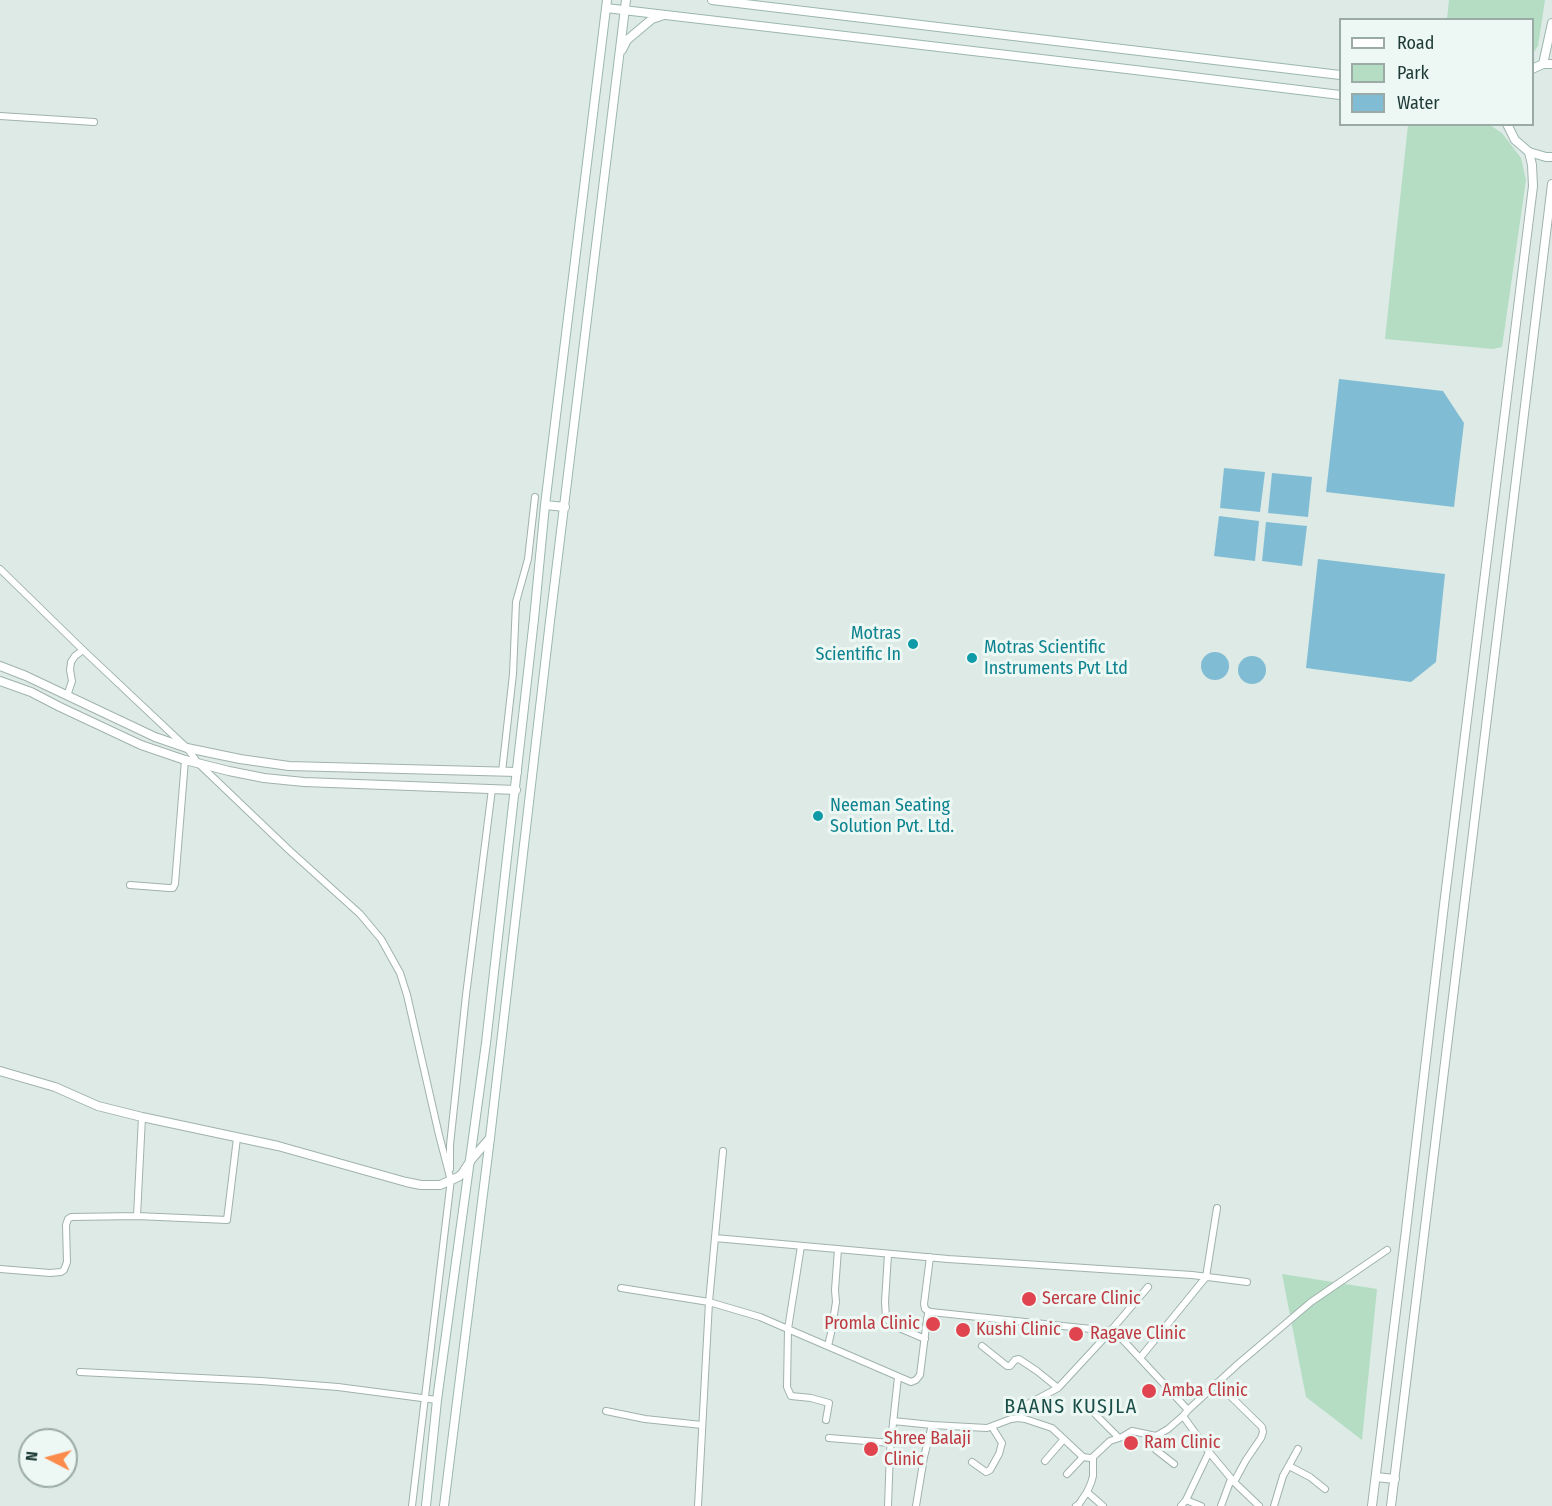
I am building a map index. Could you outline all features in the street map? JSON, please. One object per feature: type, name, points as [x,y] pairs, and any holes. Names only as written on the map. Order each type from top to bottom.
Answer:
[{"type":"main road","points":[[444,1506],[626,0]]},
{"type":"main road","points":[[712,0],[1339,75]]},
{"type":"main road","points":[[426,1506],[437,1400],[478,1106],[516,790],[545,505],[606,4],[624,10],[664,15],[1339,95]]},
{"type":"main road","points":[[619,54],[627,40],[652,20],[664,15]]},
{"type":"main road","points":[[1548,64],[1552,22]]},
{"type":"main road","points":[[1508,126],[1515,140],[1529,152],[1546,157],[1552,156]]},
{"type":"main road","points":[[545,505],[565,507]]},
{"type":"main road","points":[[478,1106],[492,1108]]},
{"type":"street","points":[[0,116],[94,122]]},
{"type":"street","points":[[1372,1506],[1533,186],[1529,152]]},
{"type":"street","points":[[1391,1506],[1552,184]]},
{"type":"street","points":[[502,772],[513,674],[516,602],[528,559],[535,497]]},
{"type":"street","points":[[0,569],[82,650],[187,748],[198,763],[360,914],[381,939],[400,974],[408,995],[451,1181]]},
{"type":"street","points":[[67,696],[72,681],[71,662],[82,650]]},
{"type":"street","points":[[0,666],[26,676],[154,737],[187,748],[289,766],[517,772]]},
{"type":"street","points":[[0,681],[31,692],[123,738],[149,748],[185,760],[241,773],[284,781],[516,790]]},
{"type":"street","points":[[130,885],[173,888],[175,884],[185,760]]},
{"type":"street","points":[[412,1506],[451,1181],[450,1145],[492,789]]},
{"type":"street","points":[[0,1071],[55,1087],[98,1106],[289,1149],[405,1182],[429,1186],[440,1185],[462,1174],[490,1138]]},
{"type":"street","points":[[136,1216],[142,1117]]},
{"type":"street","points":[[0,1269],[61,1272],[67,1262],[66,1225],[71,1217],[136,1216],[227,1220],[237,1138]]},
{"type":"street","points":[[698,1506],[709,1302],[723,1151]]},
{"type":"street","points":[[1140,1358],[1206,1277],[1217,1208]]},
{"type":"street","points":[[715,1238],[838,1250],[1247,1282]]},
{"type":"street","points":[[801,1246],[788,1329],[787,1387],[791,1396],[829,1403],[826,1420]]},
{"type":"street","points":[[828,1346],[836,1302],[838,1250]]},
{"type":"street","points":[[893,1421],[992,1428],[1018,1418],[1052,1428],[1083,1457],[1092,1457],[1110,1441],[1134,1431],[1156,1436],[1168,1429],[1238,1364],[1311,1302],[1387,1250]]},
{"type":"street","points":[[888,1254],[886,1318],[897,1327],[925,1339]]},
{"type":"street","points":[[930,1257],[924,1304],[925,1309],[930,1312],[1110,1331],[1122,1338],[1188,1410]]},
{"type":"street","points":[[621,1287],[709,1302],[760,1317],[911,1382],[918,1379],[920,1375],[930,1312]]},
{"type":"street","points":[[1018,1418],[1028,1404],[1058,1388],[1148,1287]]},
{"type":"street","points":[[982,1346],[1006,1366],[1010,1366],[1019,1359],[1058,1388]]},
{"type":"street","points":[[80,1372],[338,1387],[437,1400]]},
{"type":"street","points":[[888,1506],[891,1443],[898,1377]]},
{"type":"street","points":[[1217,1383],[1262,1427],[1263,1432],[1233,1480],[1221,1506]]},
{"type":"street","points":[[606,1411],[645,1419],[702,1425]]},
{"type":"street","points":[[1096,1415],[1119,1438]]},
{"type":"street","points":[[1183,1416],[1209,1452],[1259,1506]]},
{"type":"street","points":[[916,1506],[924,1456],[932,1425]]},
{"type":"street","points":[[972,1462],[986,1472],[995,1462],[1002,1443],[992,1428]]},
{"type":"street","points":[[1156,1436],[1156,1450],[1174,1464]]},
{"type":"street","points":[[829,1438],[891,1443]]},
{"type":"street","points":[[1045,1461],[1064,1439]]},
{"type":"street","points":[[1274,1506],[1283,1476],[1298,1449]]},
{"type":"street","points":[[1181,1506],[1209,1452]]},
{"type":"street","points":[[1067,1474],[1083,1457]]},
{"type":"street","points":[[1076,1506],[1087,1492],[1093,1476],[1092,1457]]},
{"type":"street","points":[[1289,1466],[1310,1477],[1325,1489]]},
{"type":"street","points":[[1376,1477],[1395,1479]]},
{"type":"street","points":[[1087,1492],[1104,1506]]},
{"type":"street","points":[[1186,1500],[1201,1506]]},
{"type":"green space","points":[[1449,0],[1545,0],[1538,46],[1534,52],[1534,18],[1447,18]]},
{"type":"green space","points":[[1408,126],[1492,126],[1502,133],[1521,158],[1526,180],[1502,347],[1493,349],[1385,339]]},
{"type":"green space","points":[[1282,1274],[1377,1289],[1362,1440],[1306,1397]]},
{"type":"water","points":[[1339,379],[1443,391],[1464,423],[1454,507],[1326,492]]},
{"type":"water","points":[[1224,468],[1265,472],[1260,512],[1220,508]]},
{"type":"water","points":[[1272,473],[1312,477],[1308,517],[1268,513]]},
{"type":"water","points":[[1219,516],[1259,521],[1255,561],[1214,556]]},
{"type":"water","points":[[1266,522],[1307,526],[1302,566],[1262,561]]},
{"type":"water","points":[[1318,559],[1445,574],[1436,662],[1411,682],[1306,668]]},
{"type":"water","points":[[1215,652],[1225,656],[1229,666],[1225,676],[1215,680],[1205,676],[1201,666],[1205,656]]},
{"type":"water","points":[[1252,656],[1262,660],[1266,670],[1262,680],[1252,684],[1242,680],[1238,670],[1242,660]]},
{"type":"place","name":"Motras Scientific In","points":[[913,644]]},
{"type":"place","name":"Motras Scientific Instruments Pvt Ltd","points":[[972,658]]},
{"type":"place","name":"Neeman Seating Solution Pvt. Ltd.","points":[[818,816]]},
{"type":"place","name":"Sercare Clinic","points":[[1029,1299]]},
{"type":"place","name":"Promla Clinic","points":[[933,1324]]},
{"type":"place","name":"Kushi Clinic","points":[[963,1330]]},
{"type":"place","name":"Ragave Clinic","points":[[1076,1334]]},
{"type":"place","name":"Amba Clinic","points":[[1149,1391]]},
{"type":"place","name":"Ram Clinic","points":[[1131,1443]]},
{"type":"place","name":"Shree Balaji Clinic","points":[[871,1449]]},
{"type":"district","name":"BAANS KUSJLA","points":[[1071,1407]]}]
